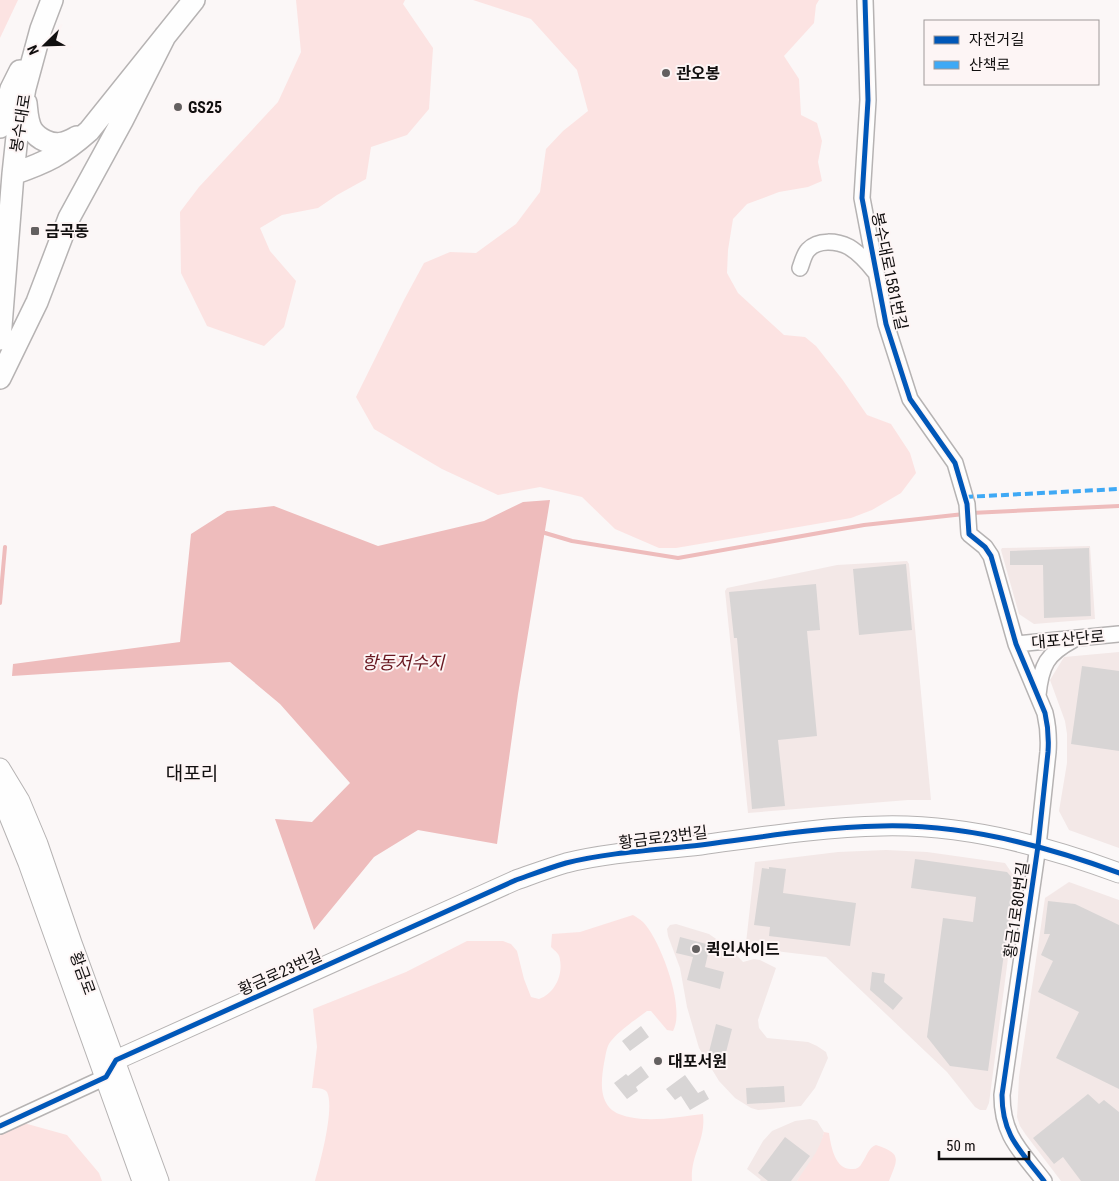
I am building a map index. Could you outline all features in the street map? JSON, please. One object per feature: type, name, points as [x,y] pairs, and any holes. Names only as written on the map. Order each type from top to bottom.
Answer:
[{"type":"main road","name":"봉수대로","points":[[0,339],[6,180],[25,88],[41,29],[52,0]]},
{"type":"main road","points":[[6,180],[51,160],[70,148],[89,131],[194,0]]},
{"type":"main road","points":[[0,127],[11,89],[41,29]]},
{"type":"main road","points":[[0,378],[37,302],[69,218],[134,98],[165,36]]},
{"type":"main road","points":[[25,88],[27,116],[31,129],[42,139],[52,144],[62,144],[89,131]]},
{"type":"main road","points":[[6,180],[45,172],[75,154],[105,129],[134,98]]},
{"type":"street","name":"봉수대로1581번길","points":[[865,0],[868,100],[862,198],[876,273],[886,324],[910,399],[955,463],[967,504],[967,529]]},
{"type":"street","points":[[800,268],[808,250],[817,244],[829,242],[849,247],[862,257],[876,273]]},
{"type":"street","name":"황금1로80번길","points":[[967,529],[972,537],[985,547],[991,556],[1016,644],[1045,713],[1049,736],[1038,846],[1002,1095],[1002,1110],[1006,1129],[1044,1181]]},
{"type":"street","name":"대포산단로","points":[[1016,644],[1119,634]]},
{"type":"street","points":[[1038,696],[1040,677],[1045,662],[1054,652],[1077,638]]},
{"type":"street","name":"황금로","points":[[0,768],[20,800],[38,844],[159,1181]]},
{"type":"street","name":"황금로","points":[[0,794],[28,863],[142,1181]]},
{"type":"street","name":"황금로23번길","points":[[116,1060],[516,880],[568,863],[810,831],[883,826],[950,829],[1038,846],[1119,873]]},
{"type":"street","points":[[0,1126],[106,1077],[116,1060]]},
{"type":"shaded area","points":[[0,0],[18,0],[0,38]]},
{"type":"shaded area","points":[[296,0],[405,0],[403,4],[433,48],[429,109],[407,135],[371,147],[366,179],[318,208],[282,215],[260,228],[270,251],[296,281],[284,327],[264,346],[207,326],[181,273],[180,212],[199,187],[278,102],[301,52]]},
{"type":"shaded area","points":[[473,0],[819,0],[816,5],[814,23],[784,56],[799,79],[801,115],[817,123],[822,141],[818,162],[822,181],[808,187],[779,192],[747,204],[733,219],[728,250],[727,273],[738,293],[784,335],[805,337],[816,346],[867,415],[891,424],[910,453],[916,473],[901,493],[872,510],[851,518],[676,548],[659,548],[615,529],[582,497],[540,487],[498,495],[442,469],[374,429],[356,397],[424,263],[450,252],[476,253],[516,224],[540,192],[546,149],[563,131],[588,111],[577,70],[531,19]]},
{"type":"shaded area","points":[[1090,546],[1095,619],[1034,624],[1019,614],[1002,548]]},
{"type":"shaded area","points":[[907,561],[909,564],[931,800],[908,800],[748,813],[725,591],[727,588],[837,565]]},
{"type":"shaded area","points":[[1119,652],[1119,848],[1069,830],[1059,811],[1067,763],[1067,734],[1065,721],[1050,680],[1064,657]]},
{"type":"shaded area","points":[[886,850],[927,852],[1005,863],[1018,882],[989,1103],[986,1110],[980,1110],[975,1107],[947,1072],[826,957],[750,948],[746,943],[755,862],[838,852]]},
{"type":"shaded area","points":[[1069,882],[1119,900],[1119,1181],[1061,1181],[1026,1135],[1017,1117],[1019,1077],[1045,898]]},
{"type":"shaded area","points":[[633,915],[643,922],[657,943],[674,991],[676,1020],[673,1031],[667,1030],[651,1011],[647,1011],[619,1033],[609,1043],[607,1048],[602,1077],[602,1092],[607,1105],[612,1110],[629,1117],[661,1119],[703,1114],[702,1132],[693,1163],[692,1181],[315,1181],[326,1136],[329,1100],[326,1091],[312,1088],[317,1047],[313,1009],[406,972],[467,941],[503,941],[511,944],[517,951],[531,997],[539,999],[553,989],[559,978],[561,966],[559,956],[551,947],[552,934],[580,932]]},
{"type":"shaded area","points":[[676,924],[709,934],[732,950],[743,962],[754,959],[760,960],[776,968],[758,1020],[759,1028],[767,1038],[808,1042],[826,1052],[828,1058],[815,1088],[801,1106],[758,1110],[751,1108],[735,1098],[719,1081],[699,1048],[687,1007],[680,968],[667,929],[670,925]]},
{"type":"shaded area","points":[[810,1119],[817,1121],[824,1132],[816,1156],[797,1181],[760,1181],[747,1169],[763,1141],[772,1131],[795,1121]]},
{"type":"shaded area","points":[[13,1120],[67,1135],[99,1173],[102,1181],[0,1181],[0,1126]]},
{"type":"shaded area","points":[[824,1132],[829,1133],[833,1151],[838,1162],[847,1169],[859,1167],[869,1150],[876,1145],[894,1154],[896,1162],[889,1181],[797,1181],[816,1152]]},
{"type":"water","name":"항동저수지","points":[[550,500],[518,694],[497,844],[418,830],[374,857],[314,930],[275,819],[312,822],[350,783],[280,704],[230,662],[12,676],[13,664],[180,642],[191,534],[227,511],[274,506],[378,546],[484,521],[523,502]]},
{"type":"building","points":[[1089,548],[1091,616],[1044,618],[1043,565],[1010,565],[1010,551]]},
{"type":"building","points":[[906,564],[912,630],[859,635],[853,569]]},
{"type":"building","points":[[816,584],[820,630],[807,631],[817,736],[778,740],[785,806],[752,809],[737,638],[734,638],[729,592]]},
{"type":"building","points":[[1082,666],[1119,671],[1119,751],[1071,744]]},
{"type":"building","points":[[915,859],[1007,872],[1014,880],[988,1071],[950,1066],[927,1037],[943,918],[973,922],[976,897],[911,888]]},
{"type":"building","points":[[769,867],[786,869],[783,893],[856,903],[850,946],[769,936],[770,927],[754,925],[762,868],[769,869]]},
{"type":"building","points":[[1048,901],[1075,904],[1119,925],[1119,1089],[1056,1058],[1079,1012],[1038,992],[1053,961],[1041,955],[1050,934],[1044,934]]},
{"type":"building","points":[[680,937],[710,945],[705,967],[724,972],[720,989],[687,980],[693,957],[676,953]]},
{"type":"building","points":[[872,972],[885,974],[884,982],[903,998],[893,1010],[870,990]]},
{"type":"building","points":[[716,1024],[732,1029],[724,1060],[708,1056]]},
{"type":"building","points":[[641,1026],[649,1037],[630,1051],[622,1041]]},
{"type":"building","points":[[641,1066],[649,1077],[636,1087],[638,1091],[627,1099],[614,1083],[626,1074],[628,1076]]},
{"type":"building","points":[[685,1075],[698,1093],[704,1090],[709,1099],[690,1110],[681,1096],[675,1100],[666,1089]]},
{"type":"building","points":[[784,1086],[785,1102],[747,1104],[746,1088]]},
{"type":"building","points":[[1088,1094],[1099,1104],[1104,1100],[1119,1112],[1119,1181],[1081,1181],[1063,1157],[1054,1164],[1033,1138]]},
{"type":"building","points":[[785,1137],[810,1156],[791,1181],[768,1181],[758,1173]]},
{"type":"waterway","points":[[971,513],[1119,506]]},
{"type":"waterway","points":[[545,533],[572,541],[678,558],[864,525],[964,514]]},
{"type":"waterway","points":[[0,603],[5,547]]},
{"type":"marked path","points":[[965,497],[1119,489]]},
{"type":"cycle path","points":[[865,0],[868,100],[862,198],[886,324],[910,399],[955,463],[967,504],[969,534],[985,547],[991,556],[1016,644],[1045,713],[1047,723],[1048,752],[1038,846],[1002,1095],[1005,1122],[1009,1132],[1014,1142],[1044,1181]]},
{"type":"cycle path","points":[[0,1126],[106,1077],[116,1060],[516,880],[583,859],[814,830],[912,826],[1003,838],[1062,854],[1119,873]]},
{"type":"place","name":"관오봉","points":[[666,73]]},
{"type":"place","name":"GS25","points":[[178,107]]},
{"type":"place","name":"금곡동","points":[[35,231]]},
{"type":"place","name":"퀵인사이드","points":[[696,949]]},
{"type":"place","name":"대포서원","points":[[658,1061]]},
{"type":"district","name":"대포리","points":[[192,773]]}]
